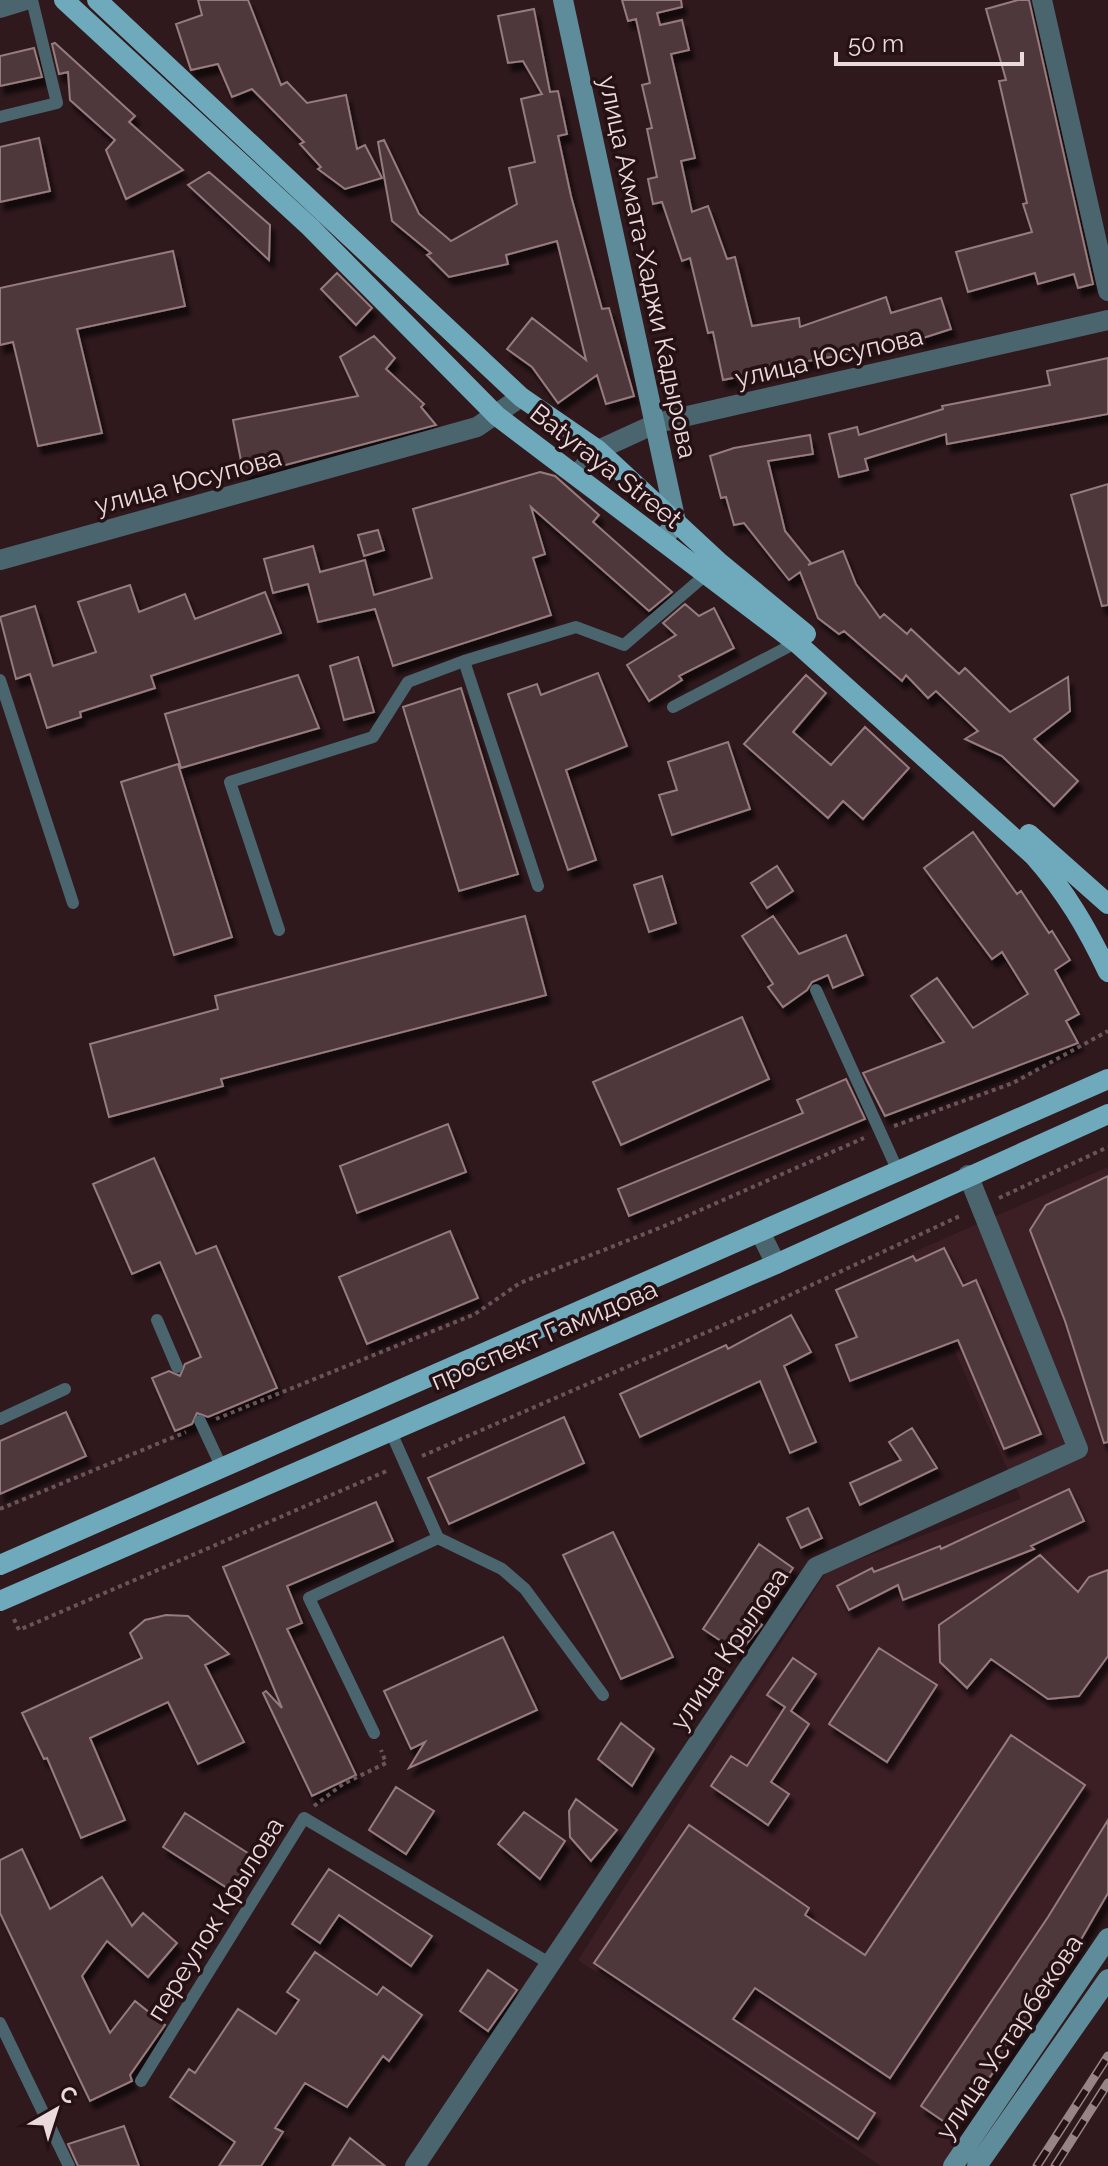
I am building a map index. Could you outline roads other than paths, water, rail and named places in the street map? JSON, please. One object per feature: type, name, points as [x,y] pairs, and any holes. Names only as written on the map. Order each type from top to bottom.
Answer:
[{"type":"main road","name":"Batyraya Street","points":[[64,0],[310,227],[497,416],[662,541],[714,568],[802,639],[1104,900]]},
{"type":"main road","name":"Batyraya Street","points":[[97,0],[521,397],[598,450],[676,522],[714,568]]},
{"type":"main road","name":"улица Ахмата-Хаджи Кадырова","points":[[563,0],[676,522]]},
{"type":"main road","points":[[662,541],[676,522]]},
{"type":"main road","name":"Batyraya Street","points":[[802,639],[1034,856],[1064,889],[1082,917],[1108,972]]},
{"type":"main road","name":"проспект Гамидова","points":[[0,1565],[1108,1079]]},
{"type":"main road","name":"проспект Гамидова","points":[[0,1601],[776,1264],[1108,1114]]},
{"type":"main road","name":"улица Устарбекова","points":[[953,2166],[1108,1938]]},
{"type":"main road","points":[[977,2166],[1108,1979]]},
{"type":"street","points":[[0,8],[26,0]]},
{"type":"street","points":[[1042,0],[1108,291]]},
{"type":"street","name":"улица Юсупова","points":[[577,475],[598,450],[657,423],[1108,320]]},
{"type":"street","name":"улица Юсупова","points":[[0,560],[477,427],[521,397]]},
{"type":"street","name":"улица Крылова","points":[[415,2166],[816,1567],[1078,1449],[968,1175]]},
{"type":"street","points":[[760,1232],[776,1264]]},
{"type":"lane","points":[[0,117],[57,103],[32,0]]},
{"type":"lane","points":[[279,930],[230,782],[373,737],[408,682],[464,661],[576,627],[624,645],[714,568]]},
{"type":"lane","points":[[673,707],[802,639]]},
{"type":"lane","points":[[464,661],[538,886]]},
{"type":"lane","points":[[0,680],[73,903]]},
{"type":"lane","points":[[816,990],[897,1169]]},
{"type":"lane","points":[[157,1320],[177,1367]]},
{"type":"lane","points":[[0,1419],[65,1389]]},
{"type":"lane","points":[[201,1423],[221,1466]]},
{"type":"lane","points":[[390,1430],[438,1538],[502,1569],[525,1589],[603,1695]]},
{"type":"lane","points":[[374,1733],[309,1598],[438,1538]]},
{"type":"lane","name":"переулок Крылова","points":[[141,2081],[304,1818],[549,1963]]},
{"type":"lane","points":[[0,2023],[69,2166]]},
{"type":"railway","points":[[1037,2166],[1108,2056]]},
{"type":"railway","points":[[1055,2166],[1108,2083]]}]
